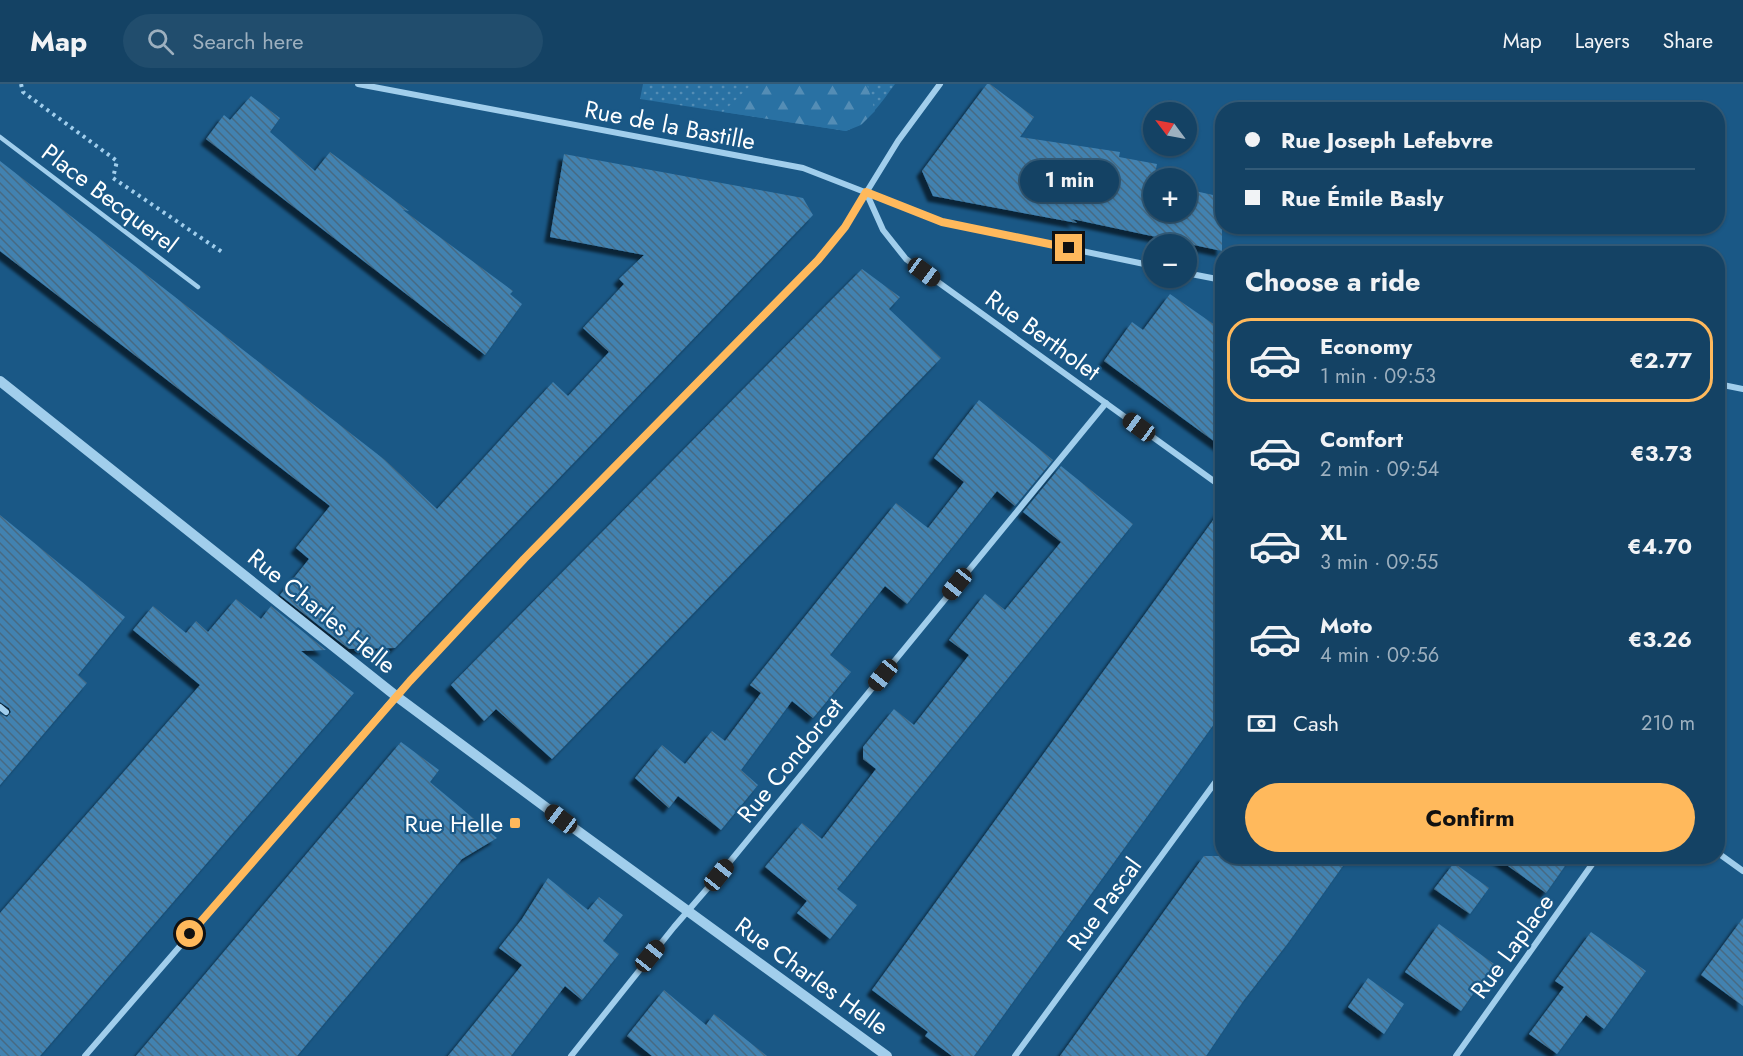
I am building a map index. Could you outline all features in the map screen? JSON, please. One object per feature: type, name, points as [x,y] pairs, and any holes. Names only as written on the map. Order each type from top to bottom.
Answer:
[{"type":"street","name":"Rue de la Bastille","points":[[358,84],[803,168],[942,222],[1143,264]]},
{"type":"street","points":[[85,1056],[396,696],[524,559],[818,260],[845,227],[898,141],[940,84]]},
{"type":"street","name":"Rue Bertholet","points":[[866,192],[883,230],[906,259],[1215,483]]},
{"type":"street","points":[[1197,275],[1215,279]]},
{"type":"street","name":"Rue Charles Helle","points":[[0,381],[396,696],[887,1056]]},
{"type":"street","points":[[1725,385],[1743,389]]},
{"type":"street","name":"Rue Condorcet","points":[[571,1056],[1106,403]]},
{"type":"street","points":[[0,707],[6,712]]},
{"type":"street","name":"Rue Pascal","points":[[1015,1056],[1215,783]]},
{"type":"street","points":[[1725,858],[1743,871]]},
{"type":"street","name":"Rue Laplace","points":[[1456,1056],[1592,864]]},
{"type":"lane","name":"Place Becquerel","points":[[0,137],[198,287]]},
{"type":"path","points":[[21,84],[23,92],[117,161],[112,178],[222,252]]},
{"type":"green space","points":[[643,84],[895,84],[868,117],[846,131],[640,99]]},
{"type":"green space","points":[[752,84],[867,84],[875,111],[861,125],[846,131],[723,112]]},
{"type":"building","points":[[987,84],[990,84],[1034,117],[1020,137],[1120,152],[1119,157],[1157,164],[1156,168],[1143,168],[1143,222],[1197,222],[1197,191],[1215,195],[1215,234],[1222,234],[1222,246],[1215,246],[1215,250],[1197,246],[1197,234],[1143,234],[1072,219],[1077,223],[933,196],[922,171]]},
{"type":"building","points":[[251,96],[280,118],[270,132],[315,171],[330,152],[409,211],[403,210],[513,291],[510,294],[522,304],[485,355],[206,139],[224,115],[230,120]]},
{"type":"building","points":[[564,154],[803,198],[813,215],[395,648],[349,649],[280,595],[309,559],[296,548],[330,506],[0,251],[0,161],[385,460],[437,509],[553,382],[568,396],[609,352],[583,328],[624,284],[619,279],[644,255],[550,237]]},
{"type":"building","points":[[862,269],[900,297],[889,309],[941,358],[552,759],[496,709],[484,721],[451,685]]},
{"type":"building","points":[[1170,294],[1215,325],[1215,442],[1104,361],[1132,322],[1143,330]]},
{"type":"building","points":[[979,400],[1053,460],[1015,506],[997,491],[907,604],[885,586],[830,655],[851,672],[813,718],[792,701],[741,770],[758,785],[721,830],[678,796],[669,808],[635,778],[662,745],[685,764],[712,731],[725,741],[761,693],[750,685],[896,503],[928,528],[964,482],[934,458]]},
{"type":"building","points":[[1061,466],[1133,524],[837,889],[857,905],[830,939],[797,913],[807,901],[765,867],[802,823],[822,839],[876,769],[863,759],[863,747],[894,709],[914,725],[969,655],[949,640],[985,594],[1005,610],[1061,542],[1023,512]]},
{"type":"building","points":[[0,515],[125,617],[78,675],[87,683],[0,785],[0,714],[7,717],[11,712],[0,702]]},
{"type":"building","points":[[1215,518],[1215,723],[974,1056],[952,1056],[925,1036],[928,1032],[872,990]]},
{"type":"building","points":[[236,599],[261,619],[271,606],[326,650],[301,651],[354,693],[40,1056],[0,1056],[0,913],[200,685],[133,630],[153,606],[186,633],[196,621],[208,632]]},
{"type":"building","points":[[401,742],[439,770],[430,782],[497,838],[462,859],[297,1056],[136,1056]]},
{"type":"building","points":[[1204,856],[1215,856],[1215,864],[1344,864],[1244,1000],[1206,1056],[1060,1056]]},
{"type":"building","points":[[1453,864],[1489,888],[1470,914],[1434,889]]},
{"type":"building","points":[[1505,864],[1566,864],[1546,893]]},
{"type":"building","points":[[548,878],[588,910],[599,897],[623,915],[603,941],[619,954],[582,1000],[565,986],[511,1056],[448,1056],[522,965],[499,948],[522,919]]},
{"type":"building","points":[[1743,918],[1743,1006],[1701,975]]},
{"type":"building","points":[[1439,924],[1494,964],[1461,1011],[1405,972]]},
{"type":"building","points":[[1591,932],[1646,971],[1604,1029],[1586,1015],[1557,1054],[1529,1034],[1564,987],[1555,981]]},
{"type":"building","points":[[1368,978],[1404,1004],[1384,1034],[1348,1007]]},
{"type":"building","points":[[664,990],[706,1025],[714,1014],[767,1056],[652,1056],[627,1036]]},
{"type":"place","name":"Rue Helle","points":[[515,823]]},
{"type":"route","points":[[190,934],[410,681],[524,559],[818,260],[845,227],[866,192],[942,222],[1069,248]]}]
